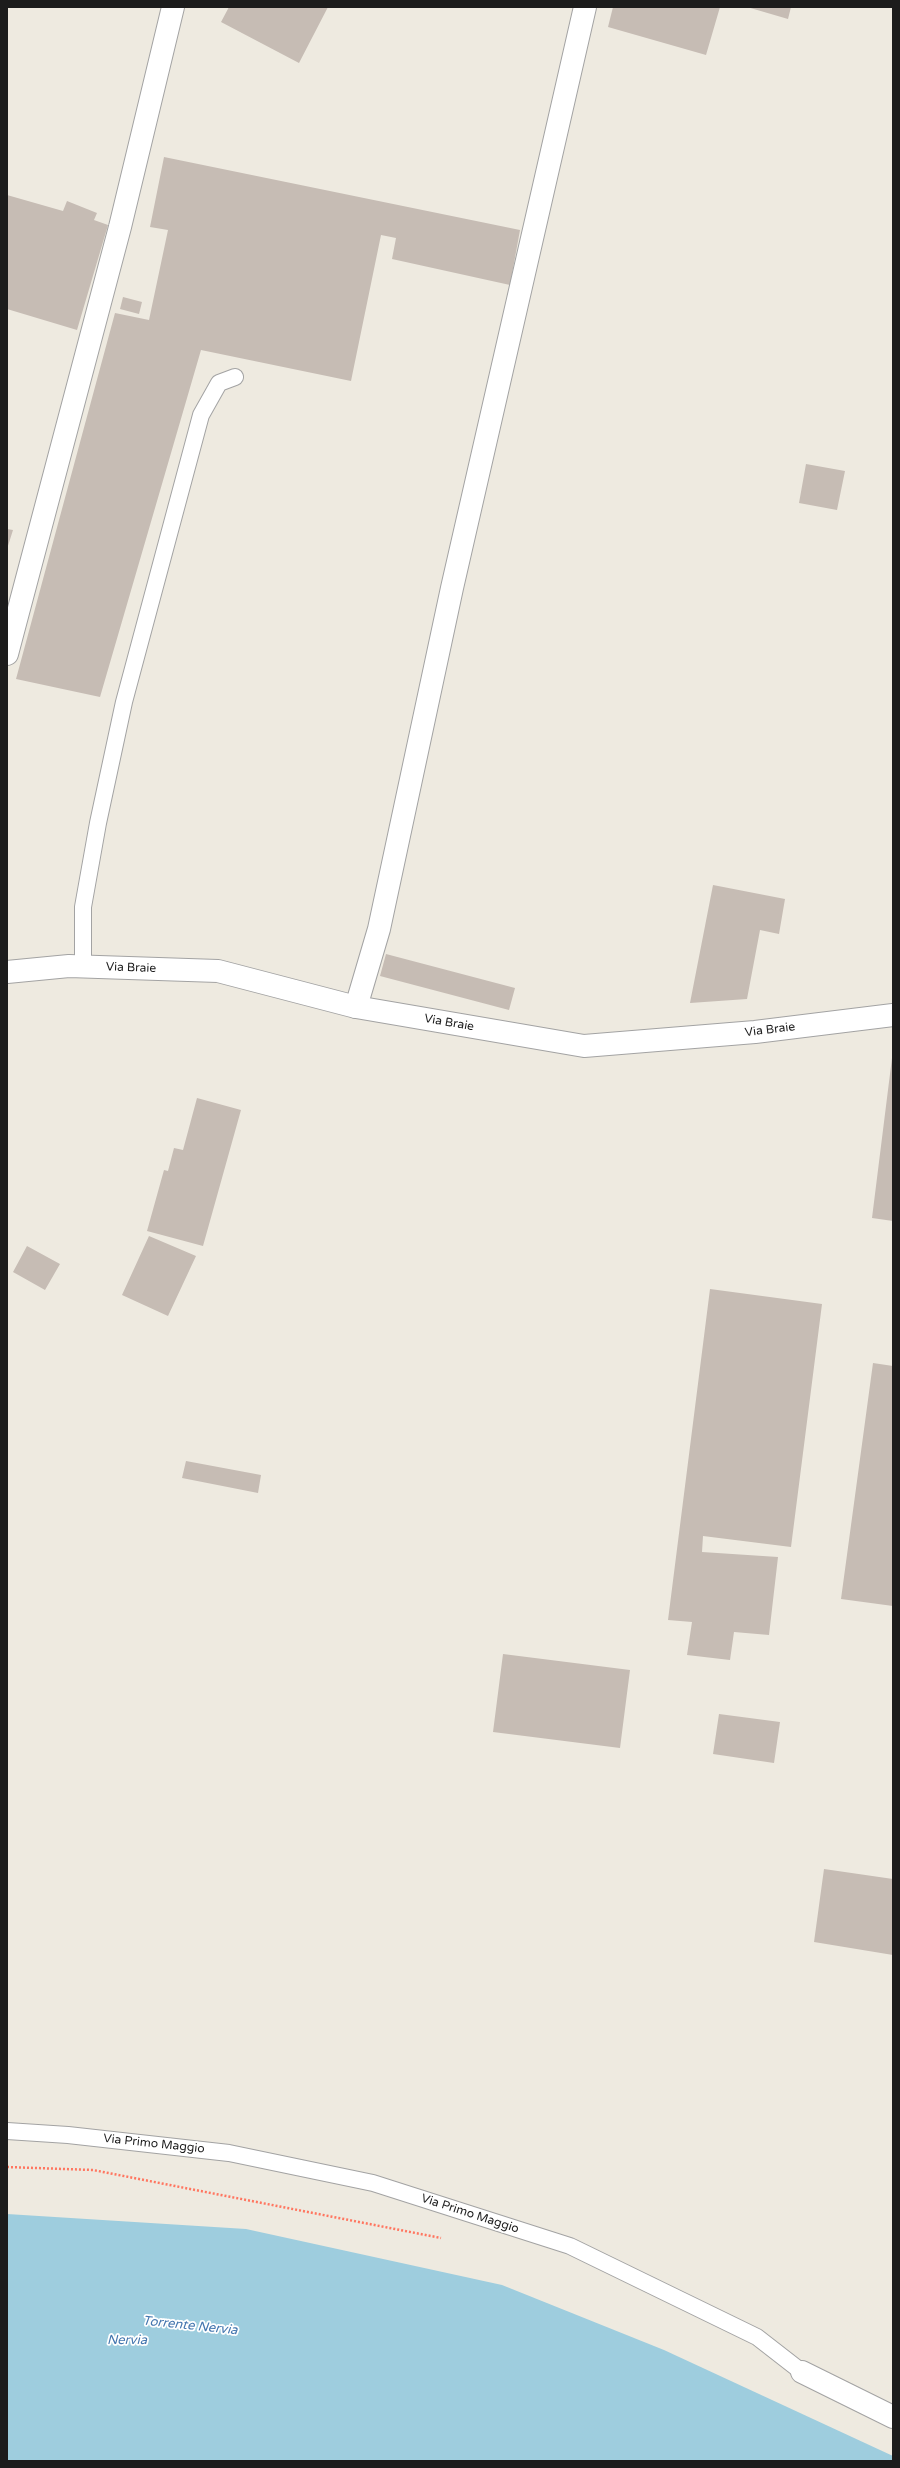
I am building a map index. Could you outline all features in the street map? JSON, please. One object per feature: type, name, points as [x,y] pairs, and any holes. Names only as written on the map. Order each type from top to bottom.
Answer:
[{"type":"street","points":[[7,654],[120,226],[173,7]]},
{"type":"street","points":[[356,1007],[379,929],[452,588],[585,7]]},
{"type":"street","name":"Via Braie","points":[[7,972],[83,966],[218,970],[356,1007],[584,1046],[754,1032],[893,1015]]},
{"type":"street","name":"Via Primo Maggio","points":[[802,2372],[893,2417]]},
{"type":"lane","points":[[83,966],[83,907],[124,702],[201,415],[219,383],[235,377]]},
{"type":"lane","name":"Via Primo Maggio","points":[[7,2131],[68,2135],[229,2152],[373,2183],[570,2246],[757,2337],[802,2372]]},
{"type":"path","points":[[7,2166],[93,2170],[444,2238]]},
{"type":"water","name":"Nervia","points":[[7,2214],[246,2229],[502,2285],[664,2350],[893,2456],[893,2461],[7,2461]]},
{"type":"building","points":[[229,7],[328,7],[299,63],[221,22]]},
{"type":"building","points":[[613,7],[720,7],[706,55],[608,27]]},
{"type":"building","points":[[747,7],[791,7],[788,19]]},
{"type":"building","points":[[164,157],[520,230],[510,285],[392,259],[396,238],[381,235],[351,381],[201,350],[100,697],[16,679],[115,313],[149,320],[168,230],[150,227]]},
{"type":"building","points":[[7,195],[63,211],[67,201],[97,213],[94,220],[108,225],[77,330],[7,309]]},
{"type":"building","points":[[123,297],[142,302],[139,314],[120,309]]},
{"type":"building","points":[[806,464],[845,471],[837,510],[799,503]]},
{"type":"building","points":[[7,529],[13,530],[7,549]]},
{"type":"building","points":[[713,885],[785,899],[779,934],[760,930],[747,999],[690,1003]]},
{"type":"building","points":[[386,954],[515,988],[509,1010],[380,976]]},
{"type":"building","points":[[893,1058],[893,1221],[872,1218]]},
{"type":"building","points":[[197,1098],[241,1110],[203,1246],[147,1231],[164,1170],[168,1171],[174,1148],[183,1150]]},
{"type":"building","points":[[149,1236],[196,1256],[168,1316],[122,1295]]},
{"type":"building","points":[[27,1246],[60,1264],[45,1290],[13,1272]]},
{"type":"building","points":[[710,1289],[822,1304],[791,1547],[703,1536],[702,1552],[778,1557],[769,1635],[734,1632],[730,1660],[687,1655],[692,1622],[668,1620]]},
{"type":"building","points":[[873,1363],[893,1366],[893,1606],[841,1599]]},
{"type":"building","points":[[186,1461],[261,1475],[258,1493],[182,1478]]},
{"type":"building","points":[[503,1654],[630,1670],[620,1748],[493,1732]]},
{"type":"building","points":[[719,1714],[780,1722],[774,1763],[713,1754]]},
{"type":"building","points":[[824,1869],[893,1879],[893,1955],[814,1942]]},
{"type":"water label","name":"Torrente Nervia","points":[[190,2326]]}]
